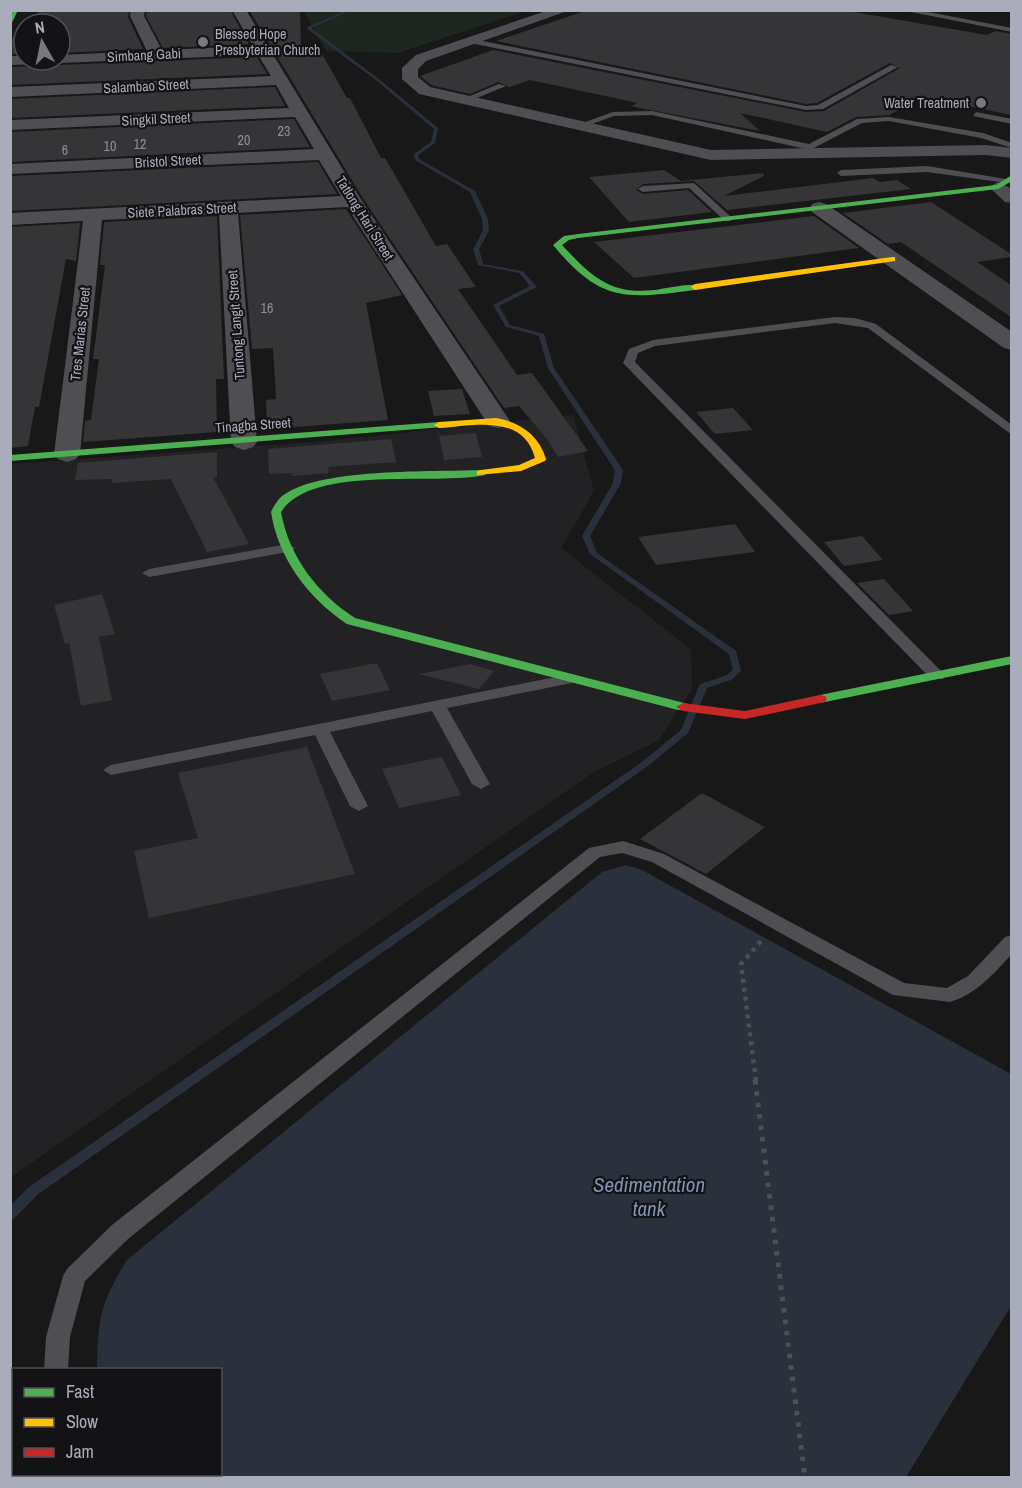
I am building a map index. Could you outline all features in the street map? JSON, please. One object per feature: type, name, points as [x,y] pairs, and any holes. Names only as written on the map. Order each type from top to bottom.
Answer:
[{"type":"street","points":[[10,25],[15,10]]},
{"type":"street","points":[[138,10],[137,16],[157,55]]},
{"type":"street","name":"Tatlong Hari Street","points":[[238,10],[353,201],[498,421]]},
{"type":"street","points":[[564,10],[421,58],[410,68],[410,79],[425,91],[711,155],[812,150],[1010,149]]},
{"type":"street","name":"Simbang Gabi","points":[[72,59],[264,50]]},
{"type":"street","name":"Salambao Street","points":[[10,92],[282,80]]},
{"type":"street","name":"Singkil Street","points":[[10,125],[301,112]]},
{"type":"street","name":"Bristol Street","points":[[10,169],[326,154]]},
{"type":"street","points":[[892,259],[635,295],[613,294],[596,287],[557,244],[567,238],[578,236],[1007,185]]},
{"type":"street","name":"Siete Palabras Street","points":[[10,219],[353,201]]},
{"type":"street","name":"Tuntong Langit Street","points":[[228,207],[244,442]]},
{"type":"street","points":[[819,208],[1011,343]]},
{"type":"street","name":"Tres Marias Street","points":[[67,454],[93,214]]},
{"type":"street","points":[[498,421],[528,436],[541,452],[541,459],[537,463],[503,470],[341,481],[308,487],[282,501],[276,511],[278,524],[288,548],[314,594],[329,610],[351,621],[654,701],[709,712],[745,715],[1011,660]]},
{"type":"street","name":"Tinagba Street","points":[[10,458],[498,421]]},
{"type":"lane","points":[[904,10],[1011,30]]},
{"type":"lane","points":[[473,41],[793,107],[820,107],[894,68]]},
{"type":"lane","points":[[464,100],[502,86]]},
{"type":"lane","points":[[578,126],[613,114],[652,113],[812,150],[860,121],[878,118],[983,136],[1010,149]]},
{"type":"lane","points":[[976,114],[1011,122]]},
{"type":"lane","points":[[841,173],[927,169],[1007,185]]},
{"type":"lane","points":[[643,189],[691,185],[728,219]]},
{"type":"lane","points":[[937,676],[629,363],[633,351],[652,343],[835,320],[855,321],[872,326],[1011,432]]},
{"type":"lane","points":[[149,573],[288,548]]},
{"type":"lane","points":[[111,770],[571,679]]},
{"type":"lane","points":[[437,705],[480,784]]},
{"type":"lane","points":[[320,729],[359,806]]},
{"type":"lane","points":[[56,1368],[58,1336],[75,1276],[120,1232],[596,852],[623,847],[658,858],[900,990],[950,995],[975,981],[1011,942]]},
{"type":"path","points":[[767,935],[741,964],[805,1478]]},
{"type":"shaded area","points":[[304,11],[525,11],[398,53],[326,51]]},
{"type":"shaded area","points":[[573,415],[594,491],[561,548],[691,649],[692,689],[659,740],[594,772],[11,1177],[11,464],[314,442]]},
{"type":"water","name":"Sedimentation tank","points":[[626,865],[642,870],[1011,1074],[1011,1306],[906,1477],[94,1477],[222,1476],[222,1368],[97,1368],[102,1312],[111,1288],[127,1260],[602,872]]},
{"type":"building","points":[[39,10],[129,10],[128,17],[143,49],[72,52],[72,12],[38,12]]},
{"type":"building","points":[[147,10],[230,10],[249,44],[163,48],[146,16]]},
{"type":"building","points":[[249,10],[300,10],[301,48],[318,47],[347,98],[350,98],[381,158],[385,158],[436,246],[447,244],[476,287],[458,289],[517,375],[532,373],[588,451],[558,457],[548,440],[519,406],[504,408],[364,200]]},
{"type":"building","points":[[588,10],[842,10],[987,35],[996,31],[1011,34],[1011,115],[924,97],[889,115],[856,117],[827,132],[740,113],[760,131],[631,106],[638,103],[530,80],[510,87],[498,82],[470,94],[431,85],[420,76],[493,50],[806,112],[824,111],[900,68],[890,63],[817,103],[806,104],[496,41]]},
{"type":"building","points":[[12,39],[12,54],[10,54]]},
{"type":"building","points":[[257,57],[267,74],[10,85],[10,67],[12,67],[12,72],[72,72],[72,65]]},
{"type":"building","points":[[275,87],[285,106],[10,118],[10,99]]},
{"type":"building","points":[[294,119],[310,147],[10,162],[10,132]]},
{"type":"building","points":[[318,162],[337,194],[10,211],[10,176]]},
{"type":"building","points":[[664,170],[681,181],[763,173],[764,176],[724,196],[873,178],[880,182],[897,180],[911,189],[727,210],[694,181],[643,184],[636,190],[643,194],[688,190],[712,212],[629,222],[589,177]]},
{"type":"building","points":[[931,202],[1011,254],[1011,257],[977,262],[1011,285],[1011,317],[901,242],[888,244],[843,213]]},
{"type":"building","points":[[346,209],[402,295],[366,303],[388,420],[267,429],[266,400],[276,399],[273,348],[252,349],[240,215]]},
{"type":"building","points":[[217,216],[224,379],[216,379],[217,432],[83,442],[85,421],[91,420],[99,359],[93,359],[105,265],[100,265],[104,222]]},
{"type":"building","points":[[814,216],[859,248],[634,278],[594,242]]},
{"type":"building","points":[[80,223],[76,261],[66,259],[39,407],[35,407],[28,446],[10,448],[10,227]]},
{"type":"building","points":[[462,389],[470,414],[434,416],[428,391]]},
{"type":"building","points":[[733,408],[753,430],[715,434],[696,412]]},
{"type":"building","points":[[476,433],[482,457],[444,460],[439,436]]},
{"type":"building","points":[[391,439],[396,462],[328,467],[329,473],[293,476],[292,473],[269,474],[268,449]]},
{"type":"building","points":[[217,452],[217,477],[213,477],[249,544],[207,552],[171,479],[112,483],[112,479],[75,480],[78,463]]},
{"type":"building","points":[[735,524],[755,552],[656,565],[638,537]]},
{"type":"building","points":[[862,536],[883,560],[844,566],[824,542]]},
{"type":"building","points":[[884,579],[913,611],[889,615],[857,583]]},
{"type":"building","points":[[102,594],[115,634],[99,637],[112,700],[81,706],[69,643],[65,644],[54,605]]},
{"type":"building","points":[[377,663],[390,690],[332,701],[320,674]]},
{"type":"building","points":[[470,664],[494,671],[479,689],[419,674]]},
{"type":"building","points":[[307,747],[355,874],[149,918],[134,851],[198,838],[178,773]]},
{"type":"building","points":[[442,757],[461,795],[399,808],[382,769]]},
{"type":"building","points":[[702,793],[765,827],[706,874],[640,839]]},
{"type":"waterway","points":[[10,1215],[33,1191],[645,764],[685,731],[703,686],[728,678],[737,671],[733,653],[594,554],[586,536],[617,483],[619,470],[551,368],[542,335],[508,326],[496,305],[534,287],[521,272],[481,265],[476,249],[486,231],[485,219],[472,191],[417,160],[416,155],[433,143],[436,129],[378,80],[308,28],[350,10]]},
{"type":"traffic: fast","points":[[10,25],[15,10]]},
{"type":"traffic: fast","points":[[695,287],[649,293],[618,292],[604,287],[591,278],[557,245],[567,238],[578,236],[998,187],[1012,177]]},
{"type":"traffic: fast","points":[[10,458],[439,425]]},
{"type":"traffic: fast","points":[[481,473],[357,478],[310,487],[284,500],[276,512],[278,527],[292,559],[313,589],[338,613],[351,621],[683,707]]},
{"type":"traffic: fast","points":[[820,699],[1012,660]]},
{"type":"traffic: slow","points":[[695,287],[892,259]]},
{"type":"traffic: slow","points":[[439,425],[482,421],[504,422],[525,434],[536,445],[541,459],[521,468],[481,473]]},
{"type":"traffic: jam","points":[[683,707],[745,715],[820,699]]},
{"type":"place","name":"Blessed Hope Presbyterian Church","points":[[203,42]]},
{"type":"place","name":"Water Treatment","points":[[981,103]]}]
